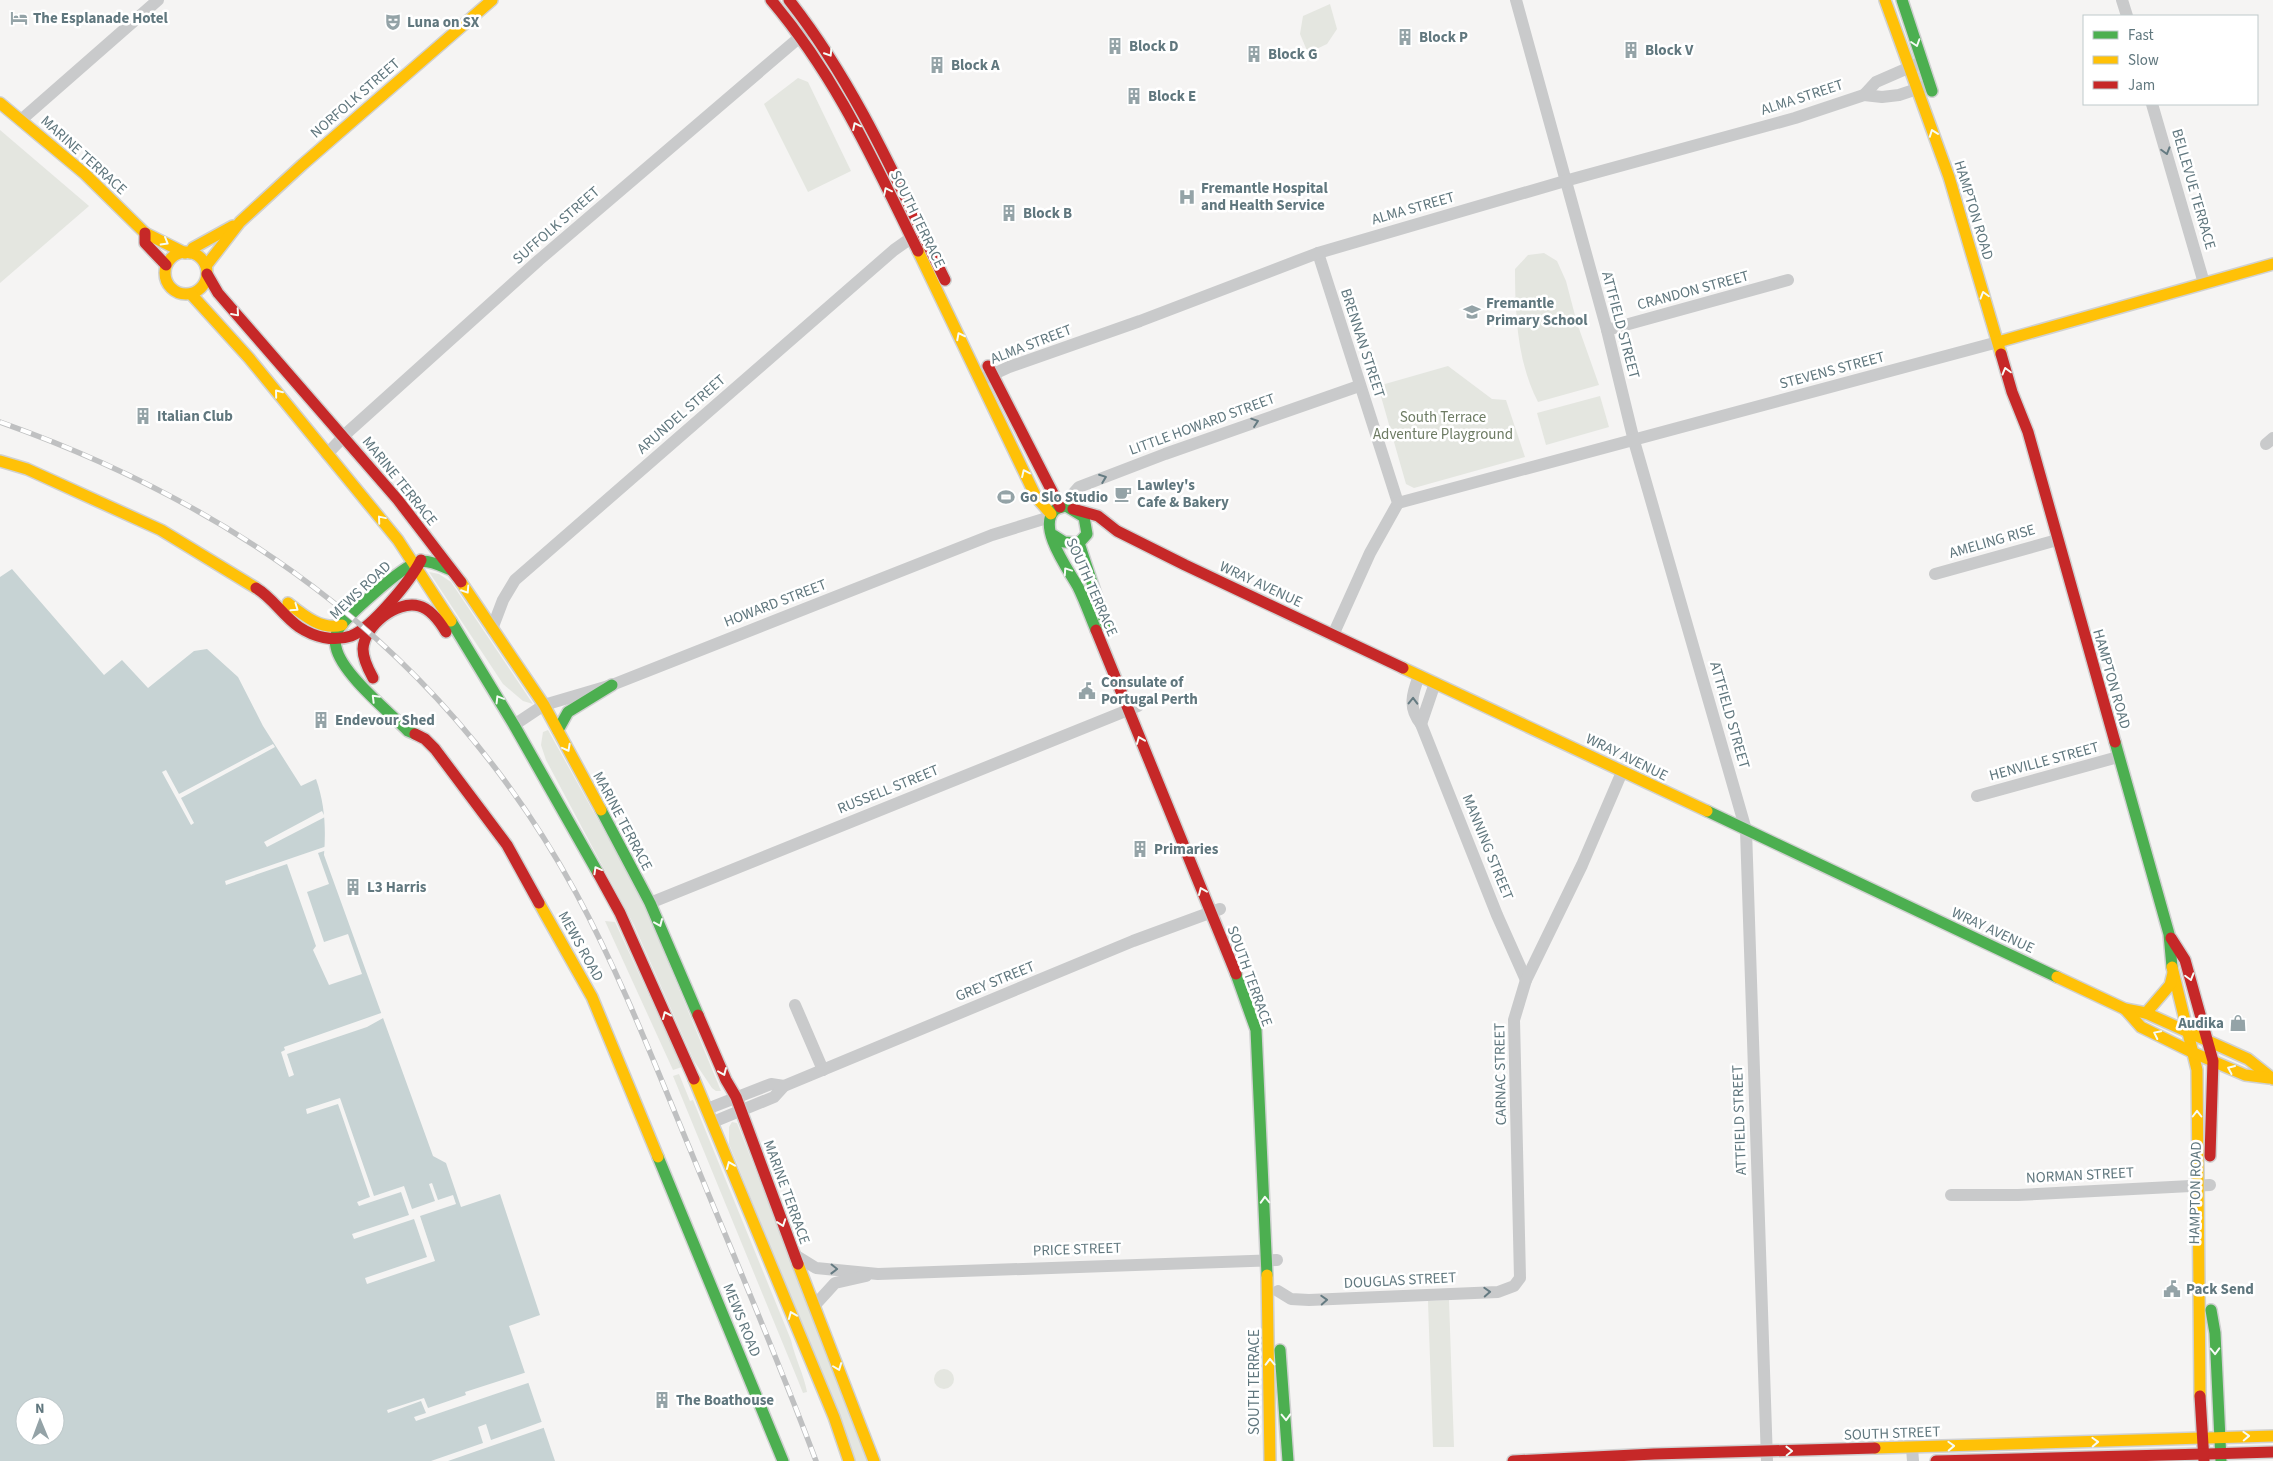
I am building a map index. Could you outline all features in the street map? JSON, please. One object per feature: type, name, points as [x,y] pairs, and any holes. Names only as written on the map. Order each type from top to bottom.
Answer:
[{"type":"street","points":[[21,120],[158,0]]},
{"type":"street","name":"NORFOLK STREET","points":[[207,270],[240,222],[302,165],[492,0]]},
{"type":"street","name":"SOUTH TERRACE","points":[[772,0],[801,35],[826,70],[850,113],[911,238],[987,378],[1036,497],[1060,510],[1084,517],[1083,538],[1101,614],[1133,708]]},
{"type":"street","name":"SOUTH TERRACE","points":[[789,0],[812,26],[860,106],[950,289]]},
{"type":"street","name":"ATTFIELD STREET","points":[[1516,0],[1607,330],[1634,441],[1746,830],[1766,1456]]},
{"type":"street","name":"HAMPTON ROAD","points":[[1885,0],[1949,177],[2003,340],[2021,383],[2028,432],[2057,540],[2169,934],[2173,973],[2197,1070],[2207,1178],[2210,1303],[2215,1333],[2221,1457]]},
{"type":"street","points":[[1902,0],[1936,103]]},
{"type":"street","points":[[2122,0],[2127,15]]},
{"type":"street","name":"SUFFOLK STREET","points":[[327,454],[344,436],[539,260],[812,26]]},
{"type":"street","name":"ALMA STREET","points":[[1864,95],[1876,82],[1922,62]]},
{"type":"street","name":"ALMA STREET","points":[[987,378],[1009,367],[1140,321],[1318,253],[1565,181],[1795,118],[1864,95],[1890,96],[1930,85]]},
{"type":"street","name":"MARINE TERRACE","points":[[0,103],[86,174],[145,233],[198,256],[218,293],[344,436],[398,500],[454,572],[544,705],[650,903],[726,1080],[736,1097],[874,1461]]},
{"type":"street","name":"BELLEVUE TERRACE","points":[[2152,105],[2204,282]]},
{"type":"street","name":"HAMPTON ROAD","points":[[1942,122],[2003,340]]},
{"type":"street","name":"NORFOLK STREET","points":[[188,253],[193,248],[240,222]]},
{"type":"street","name":"MARINE TERRACE","points":[[145,233],[145,242],[166,265],[166,280],[170,286],[176,291],[191,294],[249,358],[398,540],[472,653],[514,724],[620,913],[713,1122],[834,1417],[849,1461]]},
{"type":"street","name":"ARUNDEL STREET","points":[[492,629],[502,600],[515,580],[894,250],[911,238]]},
{"type":"street","points":[[166,265],[171,259],[188,253]]},
{"type":"street","name":"BRENNAN STREET","points":[[1318,253],[1398,503]]},
{"type":"street","name":"STEVENS STREET","points":[[1398,503],[1634,441],[2273,264]]},
{"type":"street","points":[[191,294],[202,286],[207,270]]},
{"type":"street","name":"CRANDON STREET","points":[[1607,330],[1788,280]]},
{"type":"street","name":"SOUTH TERRACE","points":[[984,358],[987,378]]},
{"type":"street","name":"LITTLE HOWARD STREET","points":[[1060,510],[1079,487],[1165,454],[1359,386]]},
{"type":"street","points":[[0,461],[27,470],[161,530],[260,590],[278,596],[307,616],[337,632],[352,636],[364,627],[416,568],[435,564],[454,572]]},
{"type":"street","points":[[378,685],[366,664],[364,647],[370,633],[412,585],[424,548],[400,510],[398,500]]},
{"type":"street","points":[[1333,635],[1370,553],[1398,503]]},
{"type":"street","name":"SOUTH TERRACE","points":[[1060,510],[1053,535],[1061,561],[1078,587],[1133,708],[1216,911],[1264,1020],[1270,1068]]},
{"type":"street","name":"WRAY AVENUE","points":[[1060,510],[1099,516],[1112,523],[1117,531],[1419,676],[2125,1009],[2146,1013],[2248,1060],[2271,1078]]},
{"type":"street","name":"HOWARD STREET","points":[[514,724],[544,705],[612,685],[1060,510]]},
{"type":"street","points":[[1053,535],[1064,542],[1117,531]]},
{"type":"street","points":[[395,576],[399,562],[398,540]]},
{"type":"street","name":"AMELING RISE","points":[[1935,574],[2057,540]]},
{"type":"street","name":"MEWS ROAD","points":[[416,568],[395,576],[337,632],[338,655],[343,666],[408,731],[425,739],[435,749],[507,845],[592,998],[783,1461]]},
{"type":"street","points":[[260,590],[271,603],[302,628],[317,636],[337,632]]},
{"type":"street","points":[[382,620],[406,605],[420,606],[433,615],[446,632],[472,653]]},
{"type":"street","points":[[337,632],[378,685],[420,727],[425,739]]},
{"type":"street","name":"MANNING STREET","points":[[1419,676],[1412,695],[1412,706],[1415,716],[1421,724],[1497,915],[1526,980]]},
{"type":"street","points":[[1421,724],[1435,683]]},
{"type":"street","points":[[558,730],[568,712],[612,685]]},
{"type":"street","name":"RUSSELL STREET","points":[[650,903],[1133,708]]},
{"type":"street","name":"HENVILLE STREET","points":[[1977,796],[2118,757]]},
{"type":"street","name":"CARNAC STREET","points":[[1520,1278],[1514,1020],[1526,980],[1582,865],[1622,772]]},
{"type":"street","name":"SOUTH TERRACE","points":[[1216,911],[1252,1014],[1257,1038],[1272,1260],[1278,1291],[1288,1461]]},
{"type":"street","name":"GREY STREET","points":[[713,1122],[774,1097],[784,1086],[1133,942],[1216,911]]},
{"type":"street","name":"HAMPTON ROAD","points":[[2169,934],[2185,960],[2212,1061],[2201,1320],[2200,1413],[2204,1458]]},
{"type":"street","points":[[2146,1013],[2170,985],[2173,973]]},
{"type":"street","points":[[795,1005],[823,1070]]},
{"type":"street","name":"WRAY AVENUE","points":[[2125,1009],[2141,1027],[2194,1053],[2244,1075],[2271,1078]]},
{"type":"street","name":"GREY STREET","points":[[707,1109],[771,1084],[784,1086]]},
{"type":"street","name":"SOUTH TERRACE","points":[[1270,1085],[1272,1260],[1270,1461]]},
{"type":"street","name":"NORMAN STREET","points":[[1952,1196],[2018,1194],[2207,1178]]},
{"type":"street","name":"PRICE STREET","points":[[794,1254],[804,1263],[816,1268],[878,1274],[1272,1260]]},
{"type":"street","name":"PRICE STREET","points":[[815,1305],[836,1284],[878,1274]]},
{"type":"street","name":"DOUGLAS STREET","points":[[1278,1291],[1290,1299],[1299,1300],[1498,1292],[1514,1286],[1520,1278]]},
{"type":"street","name":"SOUTH STREET","points":[[1513,1461],[1766,1456],[1912,1448],[2273,1436]]},
{"type":"street","points":[[1912,1448],[1912,1461]]},
{"type":"street","name":"SOUTH STREET","points":[[1936,1461],[2204,1458],[2273,1452]]},
{"type":"green space","points":[[1330,4],[1337,29],[1327,44],[1308,53],[1300,34],[1303,16]]},
{"type":"green space","points":[[798,78],[808,82],[851,171],[808,192],[764,104]]},
{"type":"green space","points":[[0,130],[89,206],[0,283]]},
{"type":"green space","points":[[1544,253],[1557,261],[1566,281],[1577,323],[1599,385],[1538,402],[1531,387],[1521,354],[1517,320],[1515,269],[1528,255]]},
{"type":"green space","name":"South Terrace Adventure Playground","points":[[1448,366],[1492,399],[1506,400],[1525,457],[1414,488],[1406,484],[1378,386]]},
{"type":"green space","points":[[1600,396],[1609,427],[1546,445],[1537,413]]},
{"type":"green space","points":[[429,572],[439,574],[451,582],[533,704],[523,701],[503,684]]},
{"type":"green space","points":[[548,730],[642,899],[721,1091],[716,1091],[712,1088],[694,1061],[634,925],[546,760],[541,745],[543,732]]},
{"type":"green space","points":[[605,921],[615,922],[682,1067],[673,1070]]},
{"type":"green space","points":[[679,1074],[690,1101],[693,1100],[791,1340],[807,1392],[803,1393],[673,1076]]},
{"type":"green space","points":[[732,1122],[737,1123],[870,1461],[856,1461],[729,1144],[729,1127]]},
{"type":"green space","points":[[1449,1300],[1454,1447],[1433,1447],[1428,1301]]},
{"type":"green space","points":[[944,1369],[951,1372],[954,1379],[951,1386],[944,1389],[937,1386],[934,1379],[937,1372]]},
{"type":"shaded area","points":[[12,569],[104,675],[122,660],[148,688],[194,651],[207,649],[238,677],[263,726],[301,786],[316,779],[324,817],[324,855],[433,1156],[446,1163],[461,1207],[500,1194],[540,1315],[509,1326],[555,1461],[0,1461],[0,577]]},
{"type":"pier","points":[[273,744],[275,747],[181,798],[194,823],[191,825],[162,772],[166,770],[179,794]]},
{"type":"pier","points":[[322,811],[325,817],[267,847],[264,842]]},
{"type":"pier","points":[[327,846],[327,850],[318,853],[329,884],[307,892],[324,942],[348,934],[362,974],[329,985],[313,950],[316,946],[287,864],[226,885],[225,881]]},
{"type":"pier","points":[[384,1012],[385,1017],[367,1027],[287,1054],[294,1075],[289,1077],[281,1052],[285,1050],[284,1047]]},
{"type":"pier","points":[[340,1098],[374,1196],[404,1186],[412,1209],[435,1201],[429,1184],[432,1183],[438,1200],[453,1195],[456,1204],[420,1216],[435,1261],[367,1284],[365,1278],[427,1257],[414,1219],[354,1239],[352,1234],[409,1215],[401,1192],[359,1206],[357,1202],[370,1197],[338,1104],[307,1114],[306,1109]]},
{"type":"pier","points":[[527,1372],[531,1382],[416,1421],[414,1417],[426,1413],[421,1401],[388,1413],[387,1410],[424,1398],[428,1408],[466,1395],[465,1392]]},
{"type":"pier","points":[[544,1421],[546,1427],[448,1461],[431,1461],[483,1443],[478,1427],[486,1424],[491,1440]]},
{"type":"railway","points":[[0,422],[91,458],[177,500],[258,548],[333,602],[403,664],[467,733],[525,809],[576,893],[609,958],[653,1058],[787,1385],[816,1461]]},
{"type":"traffic: fast","points":[[1902,0],[1932,91]]},
{"type":"traffic: fast","points":[[1053,535],[1064,542],[1079,543],[1087,534],[1084,517],[1066,506],[1055,510],[1050,518],[1049,527],[1056,549],[1078,587],[1096,630]]},
{"type":"traffic: fast","points":[[1079,543],[1106,625]]},
{"type":"traffic: fast","points":[[415,734],[408,731],[356,680],[340,657],[335,640],[337,632],[342,625],[361,605],[387,582],[410,566],[426,561],[451,570]]},
{"type":"traffic: fast","points":[[451,621],[514,725],[598,873]]},
{"type":"traffic: fast","points":[[558,730],[568,712],[612,685]]},
{"type":"traffic: fast","points":[[2115,742],[2169,934],[2172,967]]},
{"type":"traffic: fast","points":[[601,810],[650,903],[698,1015]]},
{"type":"traffic: fast","points":[[1707,811],[2057,977]]},
{"type":"traffic: fast","points":[[1236,974],[1256,1030],[1267,1275]]},
{"type":"traffic: fast","points":[[658,1157],[783,1461]]},
{"type":"traffic: fast","points":[[2211,1310],[2215,1333],[2221,1461]]},
{"type":"traffic: fast","points":[[1280,1350],[1288,1461]]},
{"type":"traffic: slow","points":[[206,266],[240,222],[302,165],[492,0]]},
{"type":"traffic: slow","points":[[1885,0],[1949,177],[2001,354]]},
{"type":"traffic: slow","points":[[0,103],[85,174],[145,233],[185,253]]},
{"type":"traffic: slow","points":[[190,253],[193,248],[233,226]]},
{"type":"traffic: slow","points":[[918,251],[1036,497],[1051,514]]},
{"type":"traffic: slow","points":[[186,252],[201,258],[207,273],[201,288],[186,294],[171,288],[165,273],[171,258],[186,252]]},
{"type":"traffic: slow","points":[[1998,342],[2273,264]]},
{"type":"traffic: slow","points":[[191,294],[249,358],[398,540],[451,621]]},
{"type":"traffic: slow","points":[[0,461],[27,469],[161,530],[256,588]]},
{"type":"traffic: slow","points":[[461,582],[544,705],[601,810]]},
{"type":"traffic: slow","points":[[288,603],[306,617],[320,624],[327,626],[342,625]]},
{"type":"traffic: slow","points":[[1403,668],[1707,811]]},
{"type":"traffic: slow","points":[[539,903],[592,997],[658,1157]]},
{"type":"traffic: slow","points":[[2172,967],[2197,1070],[2200,1396]]},
{"type":"traffic: slow","points":[[2146,1013],[2170,985],[2173,973]]},
{"type":"traffic: slow","points":[[2057,977],[2125,1009],[2146,1013],[2248,1059],[2273,1079]]},
{"type":"traffic: slow","points":[[2125,1009],[2141,1027],[2194,1053],[2245,1075],[2269,1078]]},
{"type":"traffic: slow","points":[[694,1079],[834,1417],[849,1461]]},
{"type":"traffic: slow","points":[[798,1264],[874,1461]]},
{"type":"traffic: slow","points":[[1267,1275],[1270,1461]]},
{"type":"traffic: slow","points":[[2208,1438],[2273,1436]]},
{"type":"traffic: slow","points":[[1875,1448],[2202,1438]]},
{"type":"traffic: jam","points":[[771,0],[794,29],[835,90],[869,152],[918,251]]},
{"type":"traffic: jam","points":[[789,0],[813,32],[855,100],[893,171],[945,280]]},
{"type":"traffic: jam","points":[[145,233],[145,243],[166,265]]},
{"type":"traffic: jam","points":[[207,274],[218,293],[398,500],[461,582]]},
{"type":"traffic: jam","points":[[2001,354],[2012,392],[2028,432],[2115,742]]},
{"type":"traffic: jam","points":[[988,366],[1060,507]]},
{"type":"traffic: jam","points":[[1073,509],[1098,516],[1117,531],[1185,565],[1403,668]]},
{"type":"traffic: jam","points":[[256,588],[267,596],[293,623],[305,631],[324,638],[344,638],[360,631],[380,614],[400,591],[421,560]]},
{"type":"traffic: jam","points":[[373,678],[364,656],[365,640],[375,624],[391,611],[410,605],[419,606],[435,616],[446,632]]},
{"type":"traffic: jam","points":[[1096,630],[1236,974]]},
{"type":"traffic: jam","points":[[415,734],[425,739],[435,749],[507,845],[539,903]]},
{"type":"traffic: jam","points":[[598,873],[620,913],[694,1079]]},
{"type":"traffic: jam","points":[[2171,938],[2185,960],[2213,1061],[2210,1156]]},
{"type":"traffic: jam","points":[[698,1015],[726,1080],[736,1097],[798,1264]]},
{"type":"traffic: jam","points":[[2200,1396],[2204,1461]]},
{"type":"traffic: jam","points":[[1513,1461],[1654,1454],[1875,1448]]},
{"type":"traffic: jam","points":[[2208,1454],[2273,1452]]},
{"type":"traffic: jam","points":[[1936,1461],[2204,1454]]},
{"type":"place","name":"The Esplanade Hotel","points":[[19,18]]},
{"type":"place","name":"Luna on SX","points":[[393,22]]},
{"type":"place","name":"Block P","points":[[1405,37]]},
{"type":"place","name":"Block D","points":[[1115,46]]},
{"type":"place","name":"Block V","points":[[1631,50]]},
{"type":"place","name":"Block G","points":[[1254,54]]},
{"type":"place","name":"Block A","points":[[937,65]]},
{"type":"place","name":"Block E","points":[[1134,96]]},
{"type":"place","name":"Fremantle Hospital and Health Service","points":[[1187,197]]},
{"type":"place","name":"Block B","points":[[1009,213]]},
{"type":"place","name":"Fremantle Primary School","points":[[1472,312]]},
{"type":"place","name":"Italian Club","points":[[143,416]]},
{"type":"place","name":"Lawley's Cafe & Bakery","points":[[1123,494]]},
{"type":"place","name":"Go Slo Studio","points":[[1006,497]]},
{"type":"place","name":"Consulate of Portugal Perth","points":[[1087,691]]},
{"type":"place","name":"Endevour Shed","points":[[321,720]]},
{"type":"place","name":"Primaries","points":[[1140,849]]},
{"type":"place","name":"L3 Harris","points":[[353,887]]},
{"type":"place","name":"Audika","points":[[2238,1023]]},
{"type":"place","name":"Pack Send","points":[[2172,1289]]},
{"type":"place","name":"The Boathouse","points":[[662,1400]]}]
